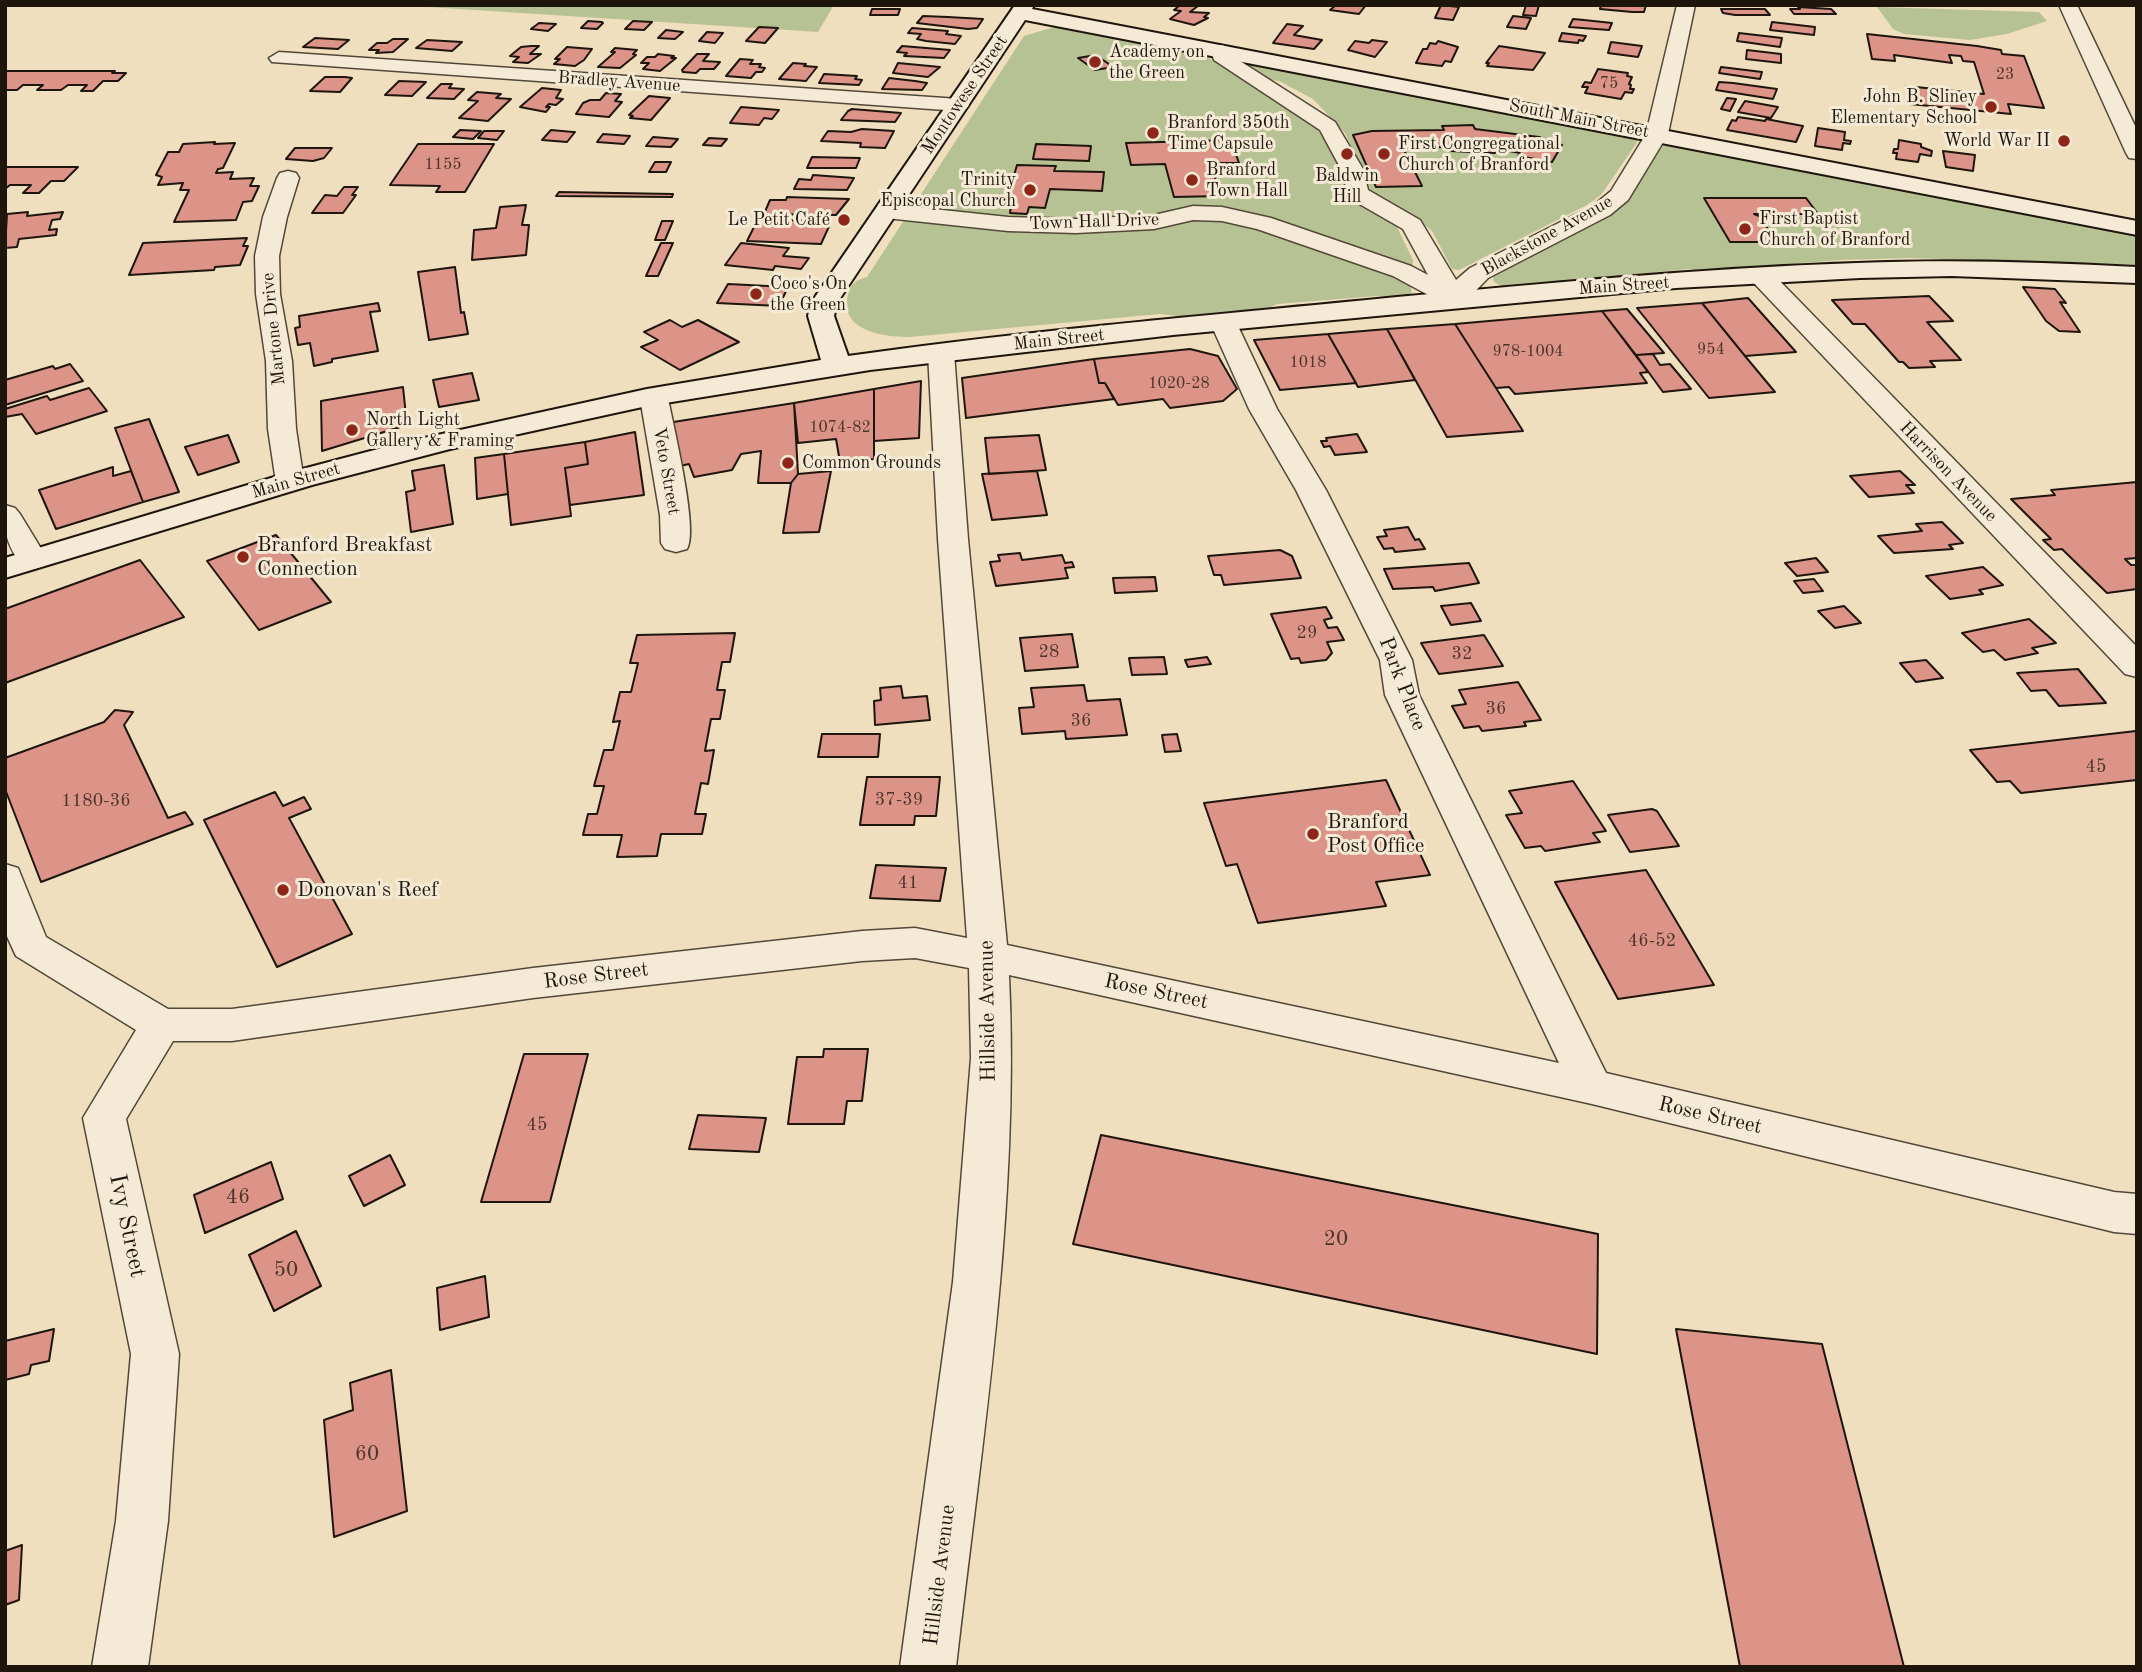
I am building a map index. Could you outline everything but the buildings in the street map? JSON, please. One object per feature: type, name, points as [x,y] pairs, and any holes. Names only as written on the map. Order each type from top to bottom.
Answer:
[{"type":"street","name":"Blackstone Avenue","points":[[1454,299],[1479,273],[1613,203],[1620,195],[1657,134],[1686,5]]},
{"type":"street","points":[[2068,5],[2137,153]]},
{"type":"street","name":"South Main Street","points":[[1022,9],[1221,51],[2137,228]]},
{"type":"street","name":"Montowese Street","points":[[838,366],[821,316],[821,308],[1022,9]]},
{"type":"street","points":[[1221,51],[1221,56],[1230,63],[1328,126],[1352,169],[1357,193],[1412,225],[1454,299]]},
{"type":"street","name":"Bradley Avenue","points":[[279,58],[958,106]]},
{"type":"street","name":"Martone Drive","points":[[288,178],[275,217],[267,256],[268,294],[279,361],[282,429],[290,482]]},
{"type":"street","name":"Town Hall Drive","points":[[886,211],[1031,226],[1147,223],[1193,213],[1222,214],[1263,223],[1402,271],[1454,299]]},
{"type":"street","name":"Main Street","points":[[19,564],[290,482],[414,449],[654,398],[838,366],[1223,322],[1454,299],[1760,275],[1965,267],[2137,275]]},
{"type":"street","name":"Harrison Avenue","points":[[1760,275],[2137,667]]},
{"type":"street","name":"Park Place","points":[[1223,322],[1263,409],[1311,490],[1396,660],[1402,695],[1592,1087]]},
{"type":"street","name":"Hillside Avenue","points":[[928,1667],[976,1282],[992,1058],[988,955],[953,539],[941,353]]},
{"type":"street","name":"Veto Street","points":[[654,398],[675,515],[676,543]]},
{"type":"street","points":[[5,514],[19,564]]},
{"type":"street","points":[[5,878],[17,951],[161,1026]]},
{"type":"street","name":"Rose Street","points":[[161,1026],[232,1025],[533,984],[862,946],[915,943],[988,955],[1592,1087],[2114,1212],[2137,1214]]},
{"type":"street","name":"Ivy Street","points":[[120,1667],[142,1521],[155,1354],[104,1118],[161,1026]]},
{"type":"green space","points":[[396,5],[834,5],[818,32]]},
{"type":"green space","points":[[1877,7],[2039,12],[2047,21],[2007,34],[1970,40],[1904,34],[1893,29]]},
{"type":"green space","points":[[1054,27],[1199,52],[1316,126],[1337,162],[1344,192],[1397,227],[1413,260],[1411,295],[1277,304],[1267,309],[1187,317],[1160,314],[910,337],[888,336],[866,330],[857,324],[850,317],[847,307],[852,285],[867,277],[1024,36]]},
{"type":"green space","points":[[1247,63],[1630,135],[1638,141],[1601,195],[1587,205],[1459,270],[1452,269],[1432,231],[1411,214],[1366,193],[1361,182],[1367,180],[1345,133],[1313,99],[1279,81],[1266,79],[1246,65]]},
{"type":"green space","points":[[1668,144],[2137,236],[2137,265],[1911,258],[1839,260],[1704,272],[1689,269],[1541,283],[1516,288],[1504,287],[1493,281],[1494,273],[1627,197],[1663,146]]},
{"type":"place","name":"Academy on the Green","points":[[1095,62]]},
{"type":"place","name":"John B. Sliney Elementary School","points":[[1991,107]]},
{"type":"place","name":"Branford 350th Time Capsule","points":[[1153,133]]},
{"type":"place","name":"World War II","points":[[2064,141]]},
{"type":"place","name":"Baldwin Hill","points":[[1347,154]]},
{"type":"place","name":"First Congregational Church of Branford","points":[[1384,154]]},
{"type":"place","name":"Branford Town Hall","points":[[1192,180]]},
{"type":"place","name":"Trinity Episcopal Church","points":[[1030,190]]},
{"type":"place","name":"Le Petit Café","points":[[844,220]]},
{"type":"place","name":"First Baptist Church of Branford","points":[[1745,229]]},
{"type":"place","name":"Coco's On the Green","points":[[756,294]]},
{"type":"place","name":"North Light Gallery & Framing","points":[[352,430]]},
{"type":"place","name":"Common Grounds","points":[[788,463]]},
{"type":"place","name":"Branford Breakfast Connection","points":[[243,557]]},
{"type":"place","name":"Branford Post Office","points":[[1313,834]]},
{"type":"place","name":"Donovan's Reef","points":[[283,890]]}]
